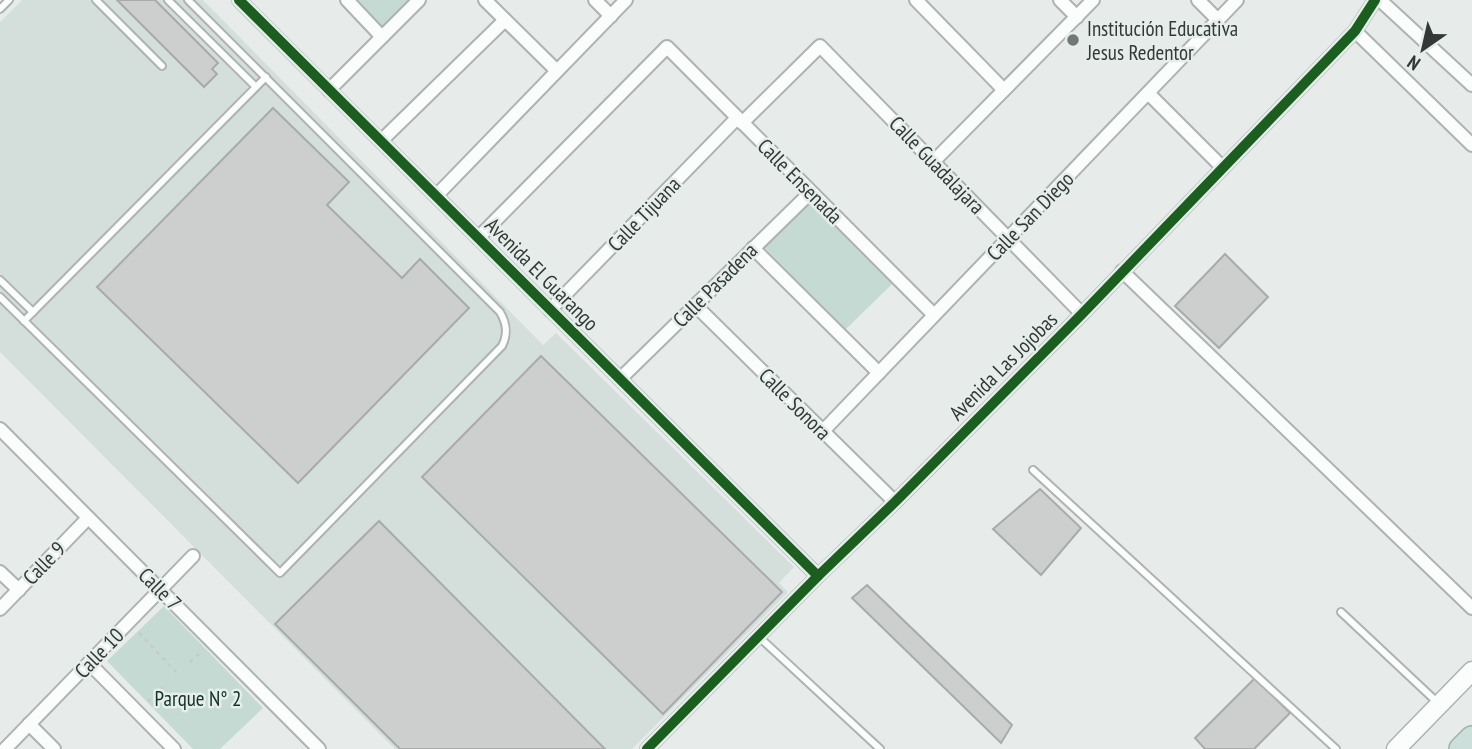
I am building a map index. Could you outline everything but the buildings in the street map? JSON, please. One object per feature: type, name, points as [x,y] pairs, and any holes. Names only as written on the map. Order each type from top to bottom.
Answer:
[{"type":"highway","points":[[1461,749],[1472,737]]},
{"type":"main road","points":[[1396,749],[1472,671]]},
{"type":"street","name":"Avenida El Guarango","points":[[239,0],[818,576]]},
{"type":"street","points":[[347,0],[382,37]]},
{"type":"street","points":[[329,90],[419,0]]},
{"type":"street","points":[[485,0],[557,71]]},
{"type":"street","points":[[595,0],[611,16]]},
{"type":"street","points":[[436,196],[626,0]]},
{"type":"street","points":[[916,0],[1004,90]]},
{"type":"street","points":[[1060,0],[1077,17]]},
{"type":"street","points":[[934,161],[1093,0]]},
{"type":"street","points":[[1198,0],[1218,20]]},
{"type":"street","name":"Calle San Diego","points":[[823,431],[1237,0]]},
{"type":"street","points":[[1372,2],[1472,85]]},
{"type":"street","name":"Avenida Las Jojobas","points":[[647,749],[1082,314],[1355,31],[1372,2]]},
{"type":"street","points":[[381,141],[505,20]]},
{"type":"street","points":[[1355,31],[1472,145]]},
{"type":"street","name":"Calle Tijuana","points":[[550,310],[740,121],[820,46]]},
{"type":"street","name":"Calle Guadalajara","points":[[820,46],[1082,314]]},
{"type":"street","name":"Calle Ensenada","points":[[478,238],[667,47],[934,315]]},
{"type":"street","points":[[1148,93],[1223,168]]},
{"type":"street","name":"Calle Pasadena","points":[[620,379],[811,192]]},
{"type":"street","points":[[753,248],[878,373]]},
{"type":"street","points":[[1122,271],[1472,608]]},
{"type":"street","name":"Calle Sonora","points":[[695,305],[895,502]]},
{"type":"street","name":"Calle 7","points":[[0,429],[319,749]]},
{"type":"street","name":"Calle 9","points":[[0,609],[88,517]]},
{"type":"street","name":"Calle 10","points":[[5,749],[193,556]]},
{"type":"street","points":[[0,572],[19,590]]},
{"type":"street","points":[[89,663],[174,749]]},
{"type":"street","points":[[29,724],[54,749]]},
{"type":"lane","points":[[0,9],[9,0]]},
{"type":"lane","points":[[96,0],[162,66]]},
{"type":"lane","points":[[168,0],[256,87]]},
{"type":"lane","points":[[0,297],[280,573],[502,346],[506,332],[500,312],[188,0]]},
{"type":"lane","points":[[24,321],[267,77]]},
{"type":"lane","points":[[0,279],[33,312]]},
{"type":"lane","points":[[1033,470],[1336,749]]},
{"type":"lane","points":[[1341,612],[1440,704]]},
{"type":"lane","points":[[758,636],[880,749]]},
{"type":"path","points":[[139,633],[176,672]]},
{"type":"path","points":[[190,662],[204,649]]},
{"type":"path","points":[[148,701],[166,685]]},
{"type":"shaded area","points":[[22,0],[203,0],[543,345],[556,333],[794,567],[779,583],[788,592],[632,749],[395,749],[0,352],[0,22]]},
{"type":"green space","points":[[354,0],[413,0],[382,29]]},
{"type":"green space","points":[[812,200],[893,283],[845,330],[764,247]]},
{"type":"green space","name":"Parque N° 2","points":[[164,606],[263,708],[220,749],[193,749],[107,661]]},
{"type":"cycle path","points":[[239,0],[818,576]]},
{"type":"cycle path","points":[[647,749],[1082,314],[1355,31],[1375,0]]},
{"type":"place","name":"Institución Educativa Jesus Redentor","points":[[1073,40]]}]
